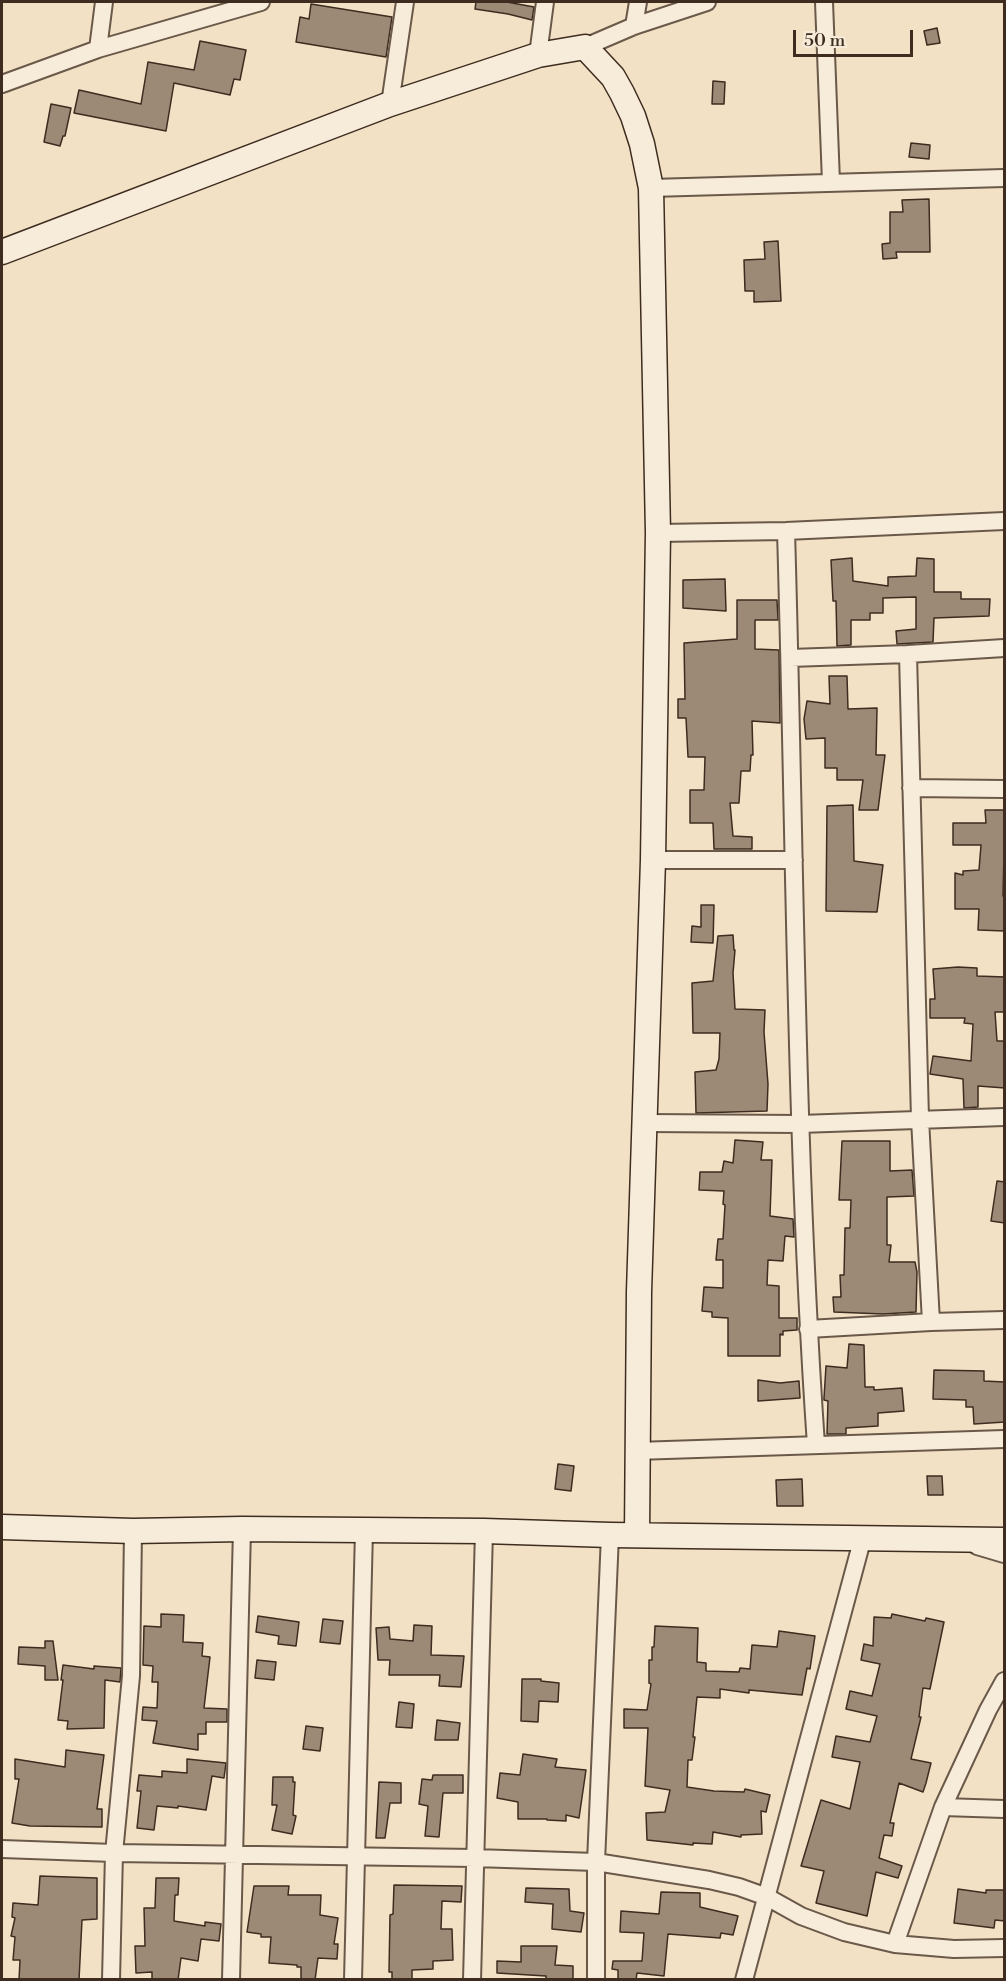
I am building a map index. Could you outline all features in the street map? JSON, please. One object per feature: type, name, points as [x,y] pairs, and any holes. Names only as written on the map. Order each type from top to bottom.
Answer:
[{"type":"main road","points":[[2,252],[390,104],[538,55],[585,47],[613,77],[622,93],[633,116],[642,144],[651,188],[658,533],[653,860],[639,1292],[637,1535]]},
{"type":"main road","points":[[2,1527],[133,1531],[242,1529],[484,1531],[610,1535],[1005,1540]]},
{"type":"street","points":[[98,49],[104,2]]},
{"type":"street","points":[[2,84],[98,49],[256,2]]},
{"type":"street","points":[[390,104],[405,2]]},
{"type":"street","points":[[538,55],[545,2]]},
{"type":"street","points":[[634,26],[638,2]]},
{"type":"street","points":[[585,47],[699,2]]},
{"type":"street","points":[[824,2],[831,182]]},
{"type":"street","points":[[651,188],[1005,178]]},
{"type":"street","points":[[658,533],[786,531],[1005,521]]},
{"type":"street","points":[[786,531],[800,1124],[808,1329],[816,1445]]},
{"type":"street","points":[[790,658],[1005,648]]},
{"type":"street","points":[[908,654],[920,1119],[931,1322]]},
{"type":"street","points":[[911,788],[1005,789]]},
{"type":"street","points":[[653,860],[794,860]]},
{"type":"street","points":[[645,1123],[800,1124],[1005,1117]]},
{"type":"street","points":[[808,1329],[1005,1320]]},
{"type":"street","points":[[636,1451],[1005,1439]]},
{"type":"street","points":[[231,1980],[242,1529]]},
{"type":"street","points":[[353,1980],[364,1530]]},
{"type":"street","points":[[111,1980],[114,1853],[131,1676],[133,1531]]},
{"type":"street","points":[[472,1980],[484,1531]]},
{"type":"street","points":[[596,1980],[596,1862],[610,1535]]},
{"type":"street","points":[[744,1980],[863,1537]]},
{"type":"street","points":[[954,1539],[1005,1554]]},
{"type":"street","points":[[895,1944],[943,1807],[988,1710],[1005,1681]]},
{"type":"street","points":[[943,1807],[1005,1809]]},
{"type":"street","points":[[2,1849],[596,1862],[709,1880],[767,1897],[801,1916],[844,1932],[895,1944],[954,1949],[1005,1947]]},
{"type":"building","points":[[476,2],[507,2],[534,7],[532,20],[475,9]]},
{"type":"building","points":[[311,4],[392,17],[386,57],[296,42],[300,17],[309,19]]},
{"type":"building","points":[[937,28],[940,43],[927,45],[924,31]]},
{"type":"building","points":[[200,41],[246,50],[240,80],[234,79],[230,95],[174,83],[166,131],[74,113],[79,90],[141,104],[148,62],[194,70]]},
{"type":"building","points":[[713,81],[725,82],[724,104],[712,104]]},
{"type":"building","points":[[51,104],[71,108],[65,136],[60,146],[44,142]]},
{"type":"building","points":[[911,143],[930,145],[929,159],[909,157]]},
{"type":"building","points":[[929,199],[930,252],[896,252],[897,258],[883,259],[882,244],[890,243],[890,212],[903,212],[902,200]]},
{"type":"building","points":[[778,241],[781,301],[754,302],[754,291],[745,291],[744,260],[765,259],[764,242]]},
{"type":"building","points":[[852,558],[853,581],[888,586],[888,577],[916,576],[917,558],[934,559],[934,592],[961,592],[961,599],[990,599],[989,616],[934,618],[933,642],[897,644],[896,631],[916,629],[916,597],[883,598],[883,613],[870,613],[870,620],[851,620],[851,645],[837,646],[836,601],[833,601],[831,560]]},
{"type":"building","points":[[725,579],[726,611],[683,608],[683,580]]},
{"type":"building","points":[[737,600],[777,600],[778,620],[755,620],[755,649],[779,650],[780,723],[752,721],[753,755],[751,755],[750,771],[741,771],[739,803],[730,803],[733,836],[752,837],[752,849],[714,849],[713,823],[690,823],[690,790],[704,790],[705,757],[688,757],[686,718],[678,718],[678,699],[685,699],[684,643],[737,639]]},
{"type":"building","points":[[829,676],[847,676],[848,709],[877,708],[876,755],[885,755],[878,810],[859,810],[863,780],[837,780],[837,768],[825,768],[825,738],[806,739],[804,719],[807,701],[830,704]]},
{"type":"building","points":[[853,805],[854,861],[883,865],[877,912],[826,911],[827,806]]},
{"type":"building","points":[[985,810],[1005,810],[1003,896],[1005,896],[1005,931],[978,930],[979,909],[955,909],[955,873],[963,875],[963,871],[979,870],[981,845],[953,845],[953,823],[986,823]]},
{"type":"building","points":[[701,905],[714,905],[713,943],[691,942],[692,926],[701,927]]},
{"type":"building","points":[[733,935],[735,1009],[765,1010],[767,1111],[696,1113],[695,1072],[716,1070],[719,1059],[720,1033],[693,1033],[692,983],[713,981],[718,936]]},
{"type":"building","points":[[977,968],[977,976],[1005,977],[1005,1012],[995,1012],[997,1041],[1005,1041],[1005,1088],[978,1086],[978,1107],[964,1108],[963,1079],[930,1074],[933,1056],[971,1061],[973,1024],[964,1023],[965,1018],[930,1018],[930,999],[935,999],[933,969]]},
{"type":"building","points":[[735,1140],[763,1142],[761,1160],[772,1160],[770,1216],[793,1219],[794,1237],[785,1236],[783,1261],[768,1260],[767,1285],[779,1286],[779,1318],[797,1318],[797,1330],[783,1331],[783,1335],[780,1334],[780,1356],[728,1356],[728,1318],[712,1317],[712,1312],[702,1311],[704,1287],[723,1288],[723,1260],[716,1260],[718,1239],[723,1239],[725,1205],[723,1204],[724,1191],[699,1190],[700,1172],[722,1172],[724,1161],[733,1163]]},
{"type":"building","points":[[842,1141],[890,1141],[890,1171],[912,1170],[914,1196],[887,1197],[887,1245],[891,1245],[889,1262],[915,1262],[916,1312],[883,1314],[834,1312],[833,1297],[841,1297],[840,1275],[844,1275],[845,1228],[850,1228],[851,1200],[839,1200]]},
{"type":"building","points":[[997,1181],[1005,1182],[1005,1223],[991,1221]]},
{"type":"building","points":[[849,1344],[864,1345],[865,1387],[874,1387],[874,1390],[902,1388],[904,1411],[878,1413],[878,1426],[846,1428],[846,1434],[827,1434],[828,1401],[824,1400],[826,1366],[847,1368]]},
{"type":"building","points":[[934,1370],[984,1371],[984,1381],[1005,1382],[1005,1422],[974,1424],[973,1407],[966,1407],[966,1400],[933,1399]]},
{"type":"building","points":[[758,1380],[780,1383],[799,1381],[800,1398],[758,1401]]},
{"type":"building","points":[[558,1464],[574,1466],[571,1491],[555,1489]]},
{"type":"building","points":[[927,1476],[942,1476],[943,1495],[928,1495]]},
{"type":"building","points":[[802,1479],[803,1506],[777,1506],[776,1480]]},
{"type":"building","points":[[161,1614],[184,1615],[183,1642],[203,1643],[202,1656],[210,1657],[204,1708],[227,1709],[227,1722],[206,1722],[206,1734],[198,1734],[198,1750],[153,1743],[157,1721],[142,1720],[143,1707],[157,1708],[158,1682],[152,1682],[153,1666],[143,1665],[144,1626],[161,1627]]},
{"type":"building","points":[[892,1614],[925,1621],[926,1618],[944,1622],[930,1689],[923,1688],[919,1717],[921,1717],[911,1759],[931,1763],[926,1783],[923,1792],[899,1783],[890,1823],[894,1823],[892,1836],[884,1835],[879,1858],[902,1866],[898,1878],[876,1872],[867,1916],[816,1903],[824,1871],[801,1866],[821,1800],[850,1809],[860,1762],[832,1757],[836,1736],[870,1742],[877,1716],[846,1709],[850,1691],[872,1696],[880,1664],[861,1660],[864,1644],[873,1646],[874,1617],[891,1618]]},
{"type":"building","points":[[258,1616],[299,1622],[296,1646],[278,1644],[279,1636],[256,1632]]},
{"type":"building","points":[[323,1619],[343,1621],[340,1644],[320,1642]]},
{"type":"building","points":[[414,1625],[432,1626],[431,1655],[464,1656],[461,1687],[439,1686],[440,1675],[389,1675],[390,1660],[378,1660],[376,1628],[389,1627],[390,1639],[413,1641]]},
{"type":"building","points":[[655,1626],[698,1628],[697,1662],[706,1663],[706,1671],[739,1672],[740,1668],[750,1669],[752,1645],[777,1647],[779,1631],[815,1636],[810,1669],[807,1668],[802,1695],[749,1690],[749,1693],[720,1689],[720,1698],[697,1697],[693,1737],[695,1737],[692,1760],[688,1760],[687,1787],[714,1791],[744,1792],[745,1789],[770,1795],[766,1812],[761,1811],[762,1834],[741,1835],[741,1837],[713,1832],[712,1844],[693,1843],[693,1845],[647,1840],[646,1813],[665,1812],[670,1790],[645,1786],[648,1728],[624,1728],[624,1709],[647,1710],[651,1684],[649,1683],[649,1660],[652,1660]]},
{"type":"building","points":[[45,1641],[53,1641],[58,1680],[45,1680],[45,1666],[18,1664],[19,1647],[45,1648]]},
{"type":"building","points":[[257,1660],[276,1662],[274,1680],[255,1678]]},
{"type":"building","points":[[63,1665],[94,1669],[94,1666],[121,1668],[120,1682],[105,1680],[104,1728],[67,1729],[68,1721],[58,1720]]},
{"type":"building","points":[[522,1679],[541,1679],[541,1681],[559,1683],[558,1702],[539,1701],[538,1722],[521,1721]]},
{"type":"building","points":[[399,1702],[414,1704],[412,1728],[396,1727]]},
{"type":"building","points":[[437,1720],[460,1723],[458,1740],[435,1740]]},
{"type":"building","points":[[306,1726],[323,1728],[320,1751],[303,1749]]},
{"type":"building","points":[[66,1750],[104,1755],[97,1809],[102,1809],[102,1827],[30,1826],[12,1823],[19,1779],[15,1779],[15,1759],[65,1767]]},
{"type":"building","points":[[523,1754],[557,1759],[555,1767],[586,1770],[579,1818],[566,1815],[566,1821],[518,1819],[518,1802],[497,1798],[500,1773],[520,1775]]},
{"type":"building","points":[[187,1759],[226,1763],[224,1778],[212,1776],[206,1810],[157,1806],[154,1830],[137,1828],[141,1791],[137,1791],[139,1775],[162,1777],[162,1771],[187,1773]]},
{"type":"building","points":[[433,1775],[463,1775],[463,1793],[443,1793],[439,1837],[425,1836],[428,1806],[419,1804],[422,1779],[432,1780]]},
{"type":"building","points":[[273,1777],[293,1777],[293,1782],[295,1782],[293,1815],[296,1816],[292,1834],[272,1830],[277,1805],[272,1805]]},
{"type":"building","points":[[379,1782],[401,1783],[401,1803],[390,1803],[385,1838],[376,1838]]},
{"type":"building","points":[[40,1876],[97,1878],[97,1919],[82,1920],[79,1980],[19,1980],[20,1960],[13,1960],[15,1937],[11,1936],[15,1918],[12,1917],[13,1903],[38,1905]]},
{"type":"building","points":[[156,1878],[179,1878],[178,1895],[175,1895],[174,1921],[205,1926],[205,1922],[221,1924],[219,1941],[201,1939],[198,1961],[181,1958],[178,1980],[152,1980],[152,1972],[136,1973],[135,1946],[145,1946],[144,1908],[155,1908]]},
{"type":"building","points":[[394,1885],[462,1886],[461,1902],[442,1901],[441,1929],[452,1929],[453,1960],[433,1961],[433,1969],[412,1970],[412,1980],[392,1980],[392,1972],[389,1972],[390,1915],[393,1914]]},
{"type":"building","points":[[254,1886],[289,1886],[288,1895],[321,1895],[320,1915],[338,1918],[334,1944],[338,1944],[337,1959],[318,1958],[315,1980],[301,1980],[301,1967],[297,1965],[269,1963],[271,1937],[261,1937],[261,1934],[247,1932]]},
{"type":"building","points":[[526,1888],[569,1889],[570,1911],[584,1913],[581,1932],[552,1929],[553,1904],[525,1902]]},
{"type":"building","points":[[958,1889],[986,1893],[986,1890],[1005,1890],[1005,1921],[995,1920],[994,1928],[954,1923]]},
{"type":"building","points":[[661,1892],[700,1893],[700,1907],[738,1916],[733,1935],[721,1933],[720,1938],[668,1934],[664,1976],[637,1973],[636,1980],[618,1980],[618,1970],[612,1969],[613,1961],[642,1961],[644,1933],[620,1932],[621,1911],[659,1914]]},
{"type":"building","points":[[521,1946],[557,1946],[555,1965],[573,1966],[573,1980],[546,1980],[546,1976],[497,1973],[497,1961],[521,1962]]}]
